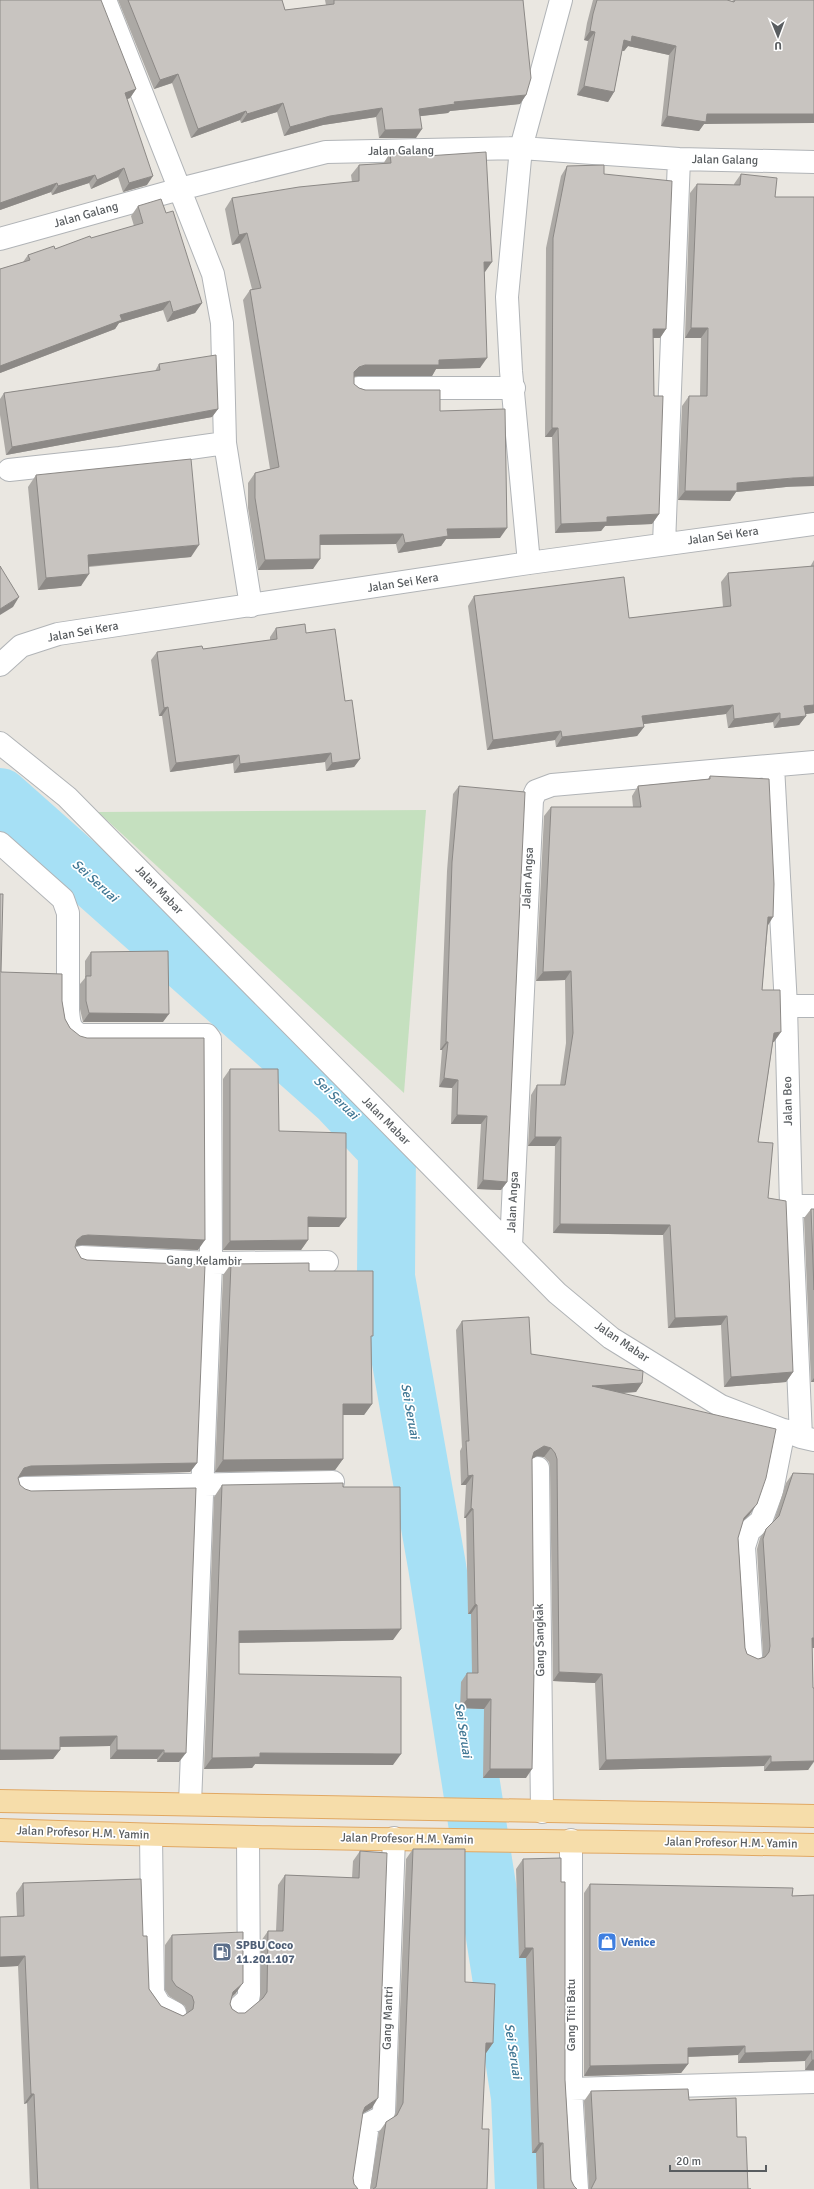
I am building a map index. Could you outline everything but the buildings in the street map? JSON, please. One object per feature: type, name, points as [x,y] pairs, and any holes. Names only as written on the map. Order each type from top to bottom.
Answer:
[{"type":"main road","points":[[0,1801],[510,1812],[814,1816]]},
{"type":"main road","name":"Jalan Profesor H.M. Yamin","points":[[0,1830],[248,1837],[394,1838],[510,1841],[571,1840],[814,1845]]},
{"type":"street","points":[[105,0],[213,274],[222,323],[225,444],[251,606]]},
{"type":"street","points":[[529,563],[507,297],[521,148],[561,0]]},
{"type":"street","name":"Jalan Galang","points":[[0,239],[180,188],[326,152],[521,148],[679,159],[814,162]]},
{"type":"street","points":[[664,544],[679,159]]},
{"type":"street","points":[[358,388],[514,388]]},
{"type":"street","points":[[9,470],[120,458],[225,444]]},
{"type":"street","name":"Jalan Sei Kera","points":[[0,665],[21,646],[58,634],[529,563],[814,524]]},
{"type":"street","name":"Jalan Mabar","points":[[0,744],[67,797],[389,1125],[557,1293],[611,1338],[721,1406],[800,1436]]},
{"type":"street","name":"Jalan Angsa","points":[[511,1246],[532,800],[536,791],[552,785],[814,762]]},
{"type":"street","name":"Jalan Beo","points":[[751,1656],[744,1547],[749,1531],[761,1520],[772,1491],[800,1436],[791,1206],[786,1006],[773,766]]},
{"type":"street","points":[[0,843],[63,899],[68,913],[69,1025],[74,1032],[80,1035],[209,1036],[212,1263],[201,1486],[190,1804]]},
{"type":"street","points":[[786,1006],[814,1006]]},
{"type":"street","points":[[791,1206],[814,1206]]},
{"type":"street","name":"Gang Kelambir","points":[[81,1257],[212,1263],[327,1262]]},
{"type":"street","name":"Gang Sangkak","points":[[538,1468],[542,1812]]},
{"type":"street","points":[[24,1488],[201,1486],[332,1482]]},
{"type":"street","points":[[151,1835],[153,1993],[160,2005],[175,2013]]},
{"type":"street","points":[[235,2011],[248,1999],[249,1994],[248,1837]]},
{"type":"street","name":"Gang Mantri","points":[[359,2189],[368,2124],[380,2118],[384,2112],[394,1838]]},
{"type":"street","name":"Gang Titi Batu","points":[[571,1840],[571,2089],[577,2189]]},
{"type":"street","points":[[571,2089],[814,2082]]},
{"type":"green space","points":[[426,810],[404,1093],[98,812]]},
{"type":"waterway","name":"Sei Seruai","points":[[0,797],[339,1098],[387,1149],[386,1277],[437,1566],[520,2097],[524,2189]]},
{"type":"place","name":"Venice","points":[[607,1942]]},
{"type":"place","name":"SPBU Coco 11.201.107","points":[[222,1952]]}]
